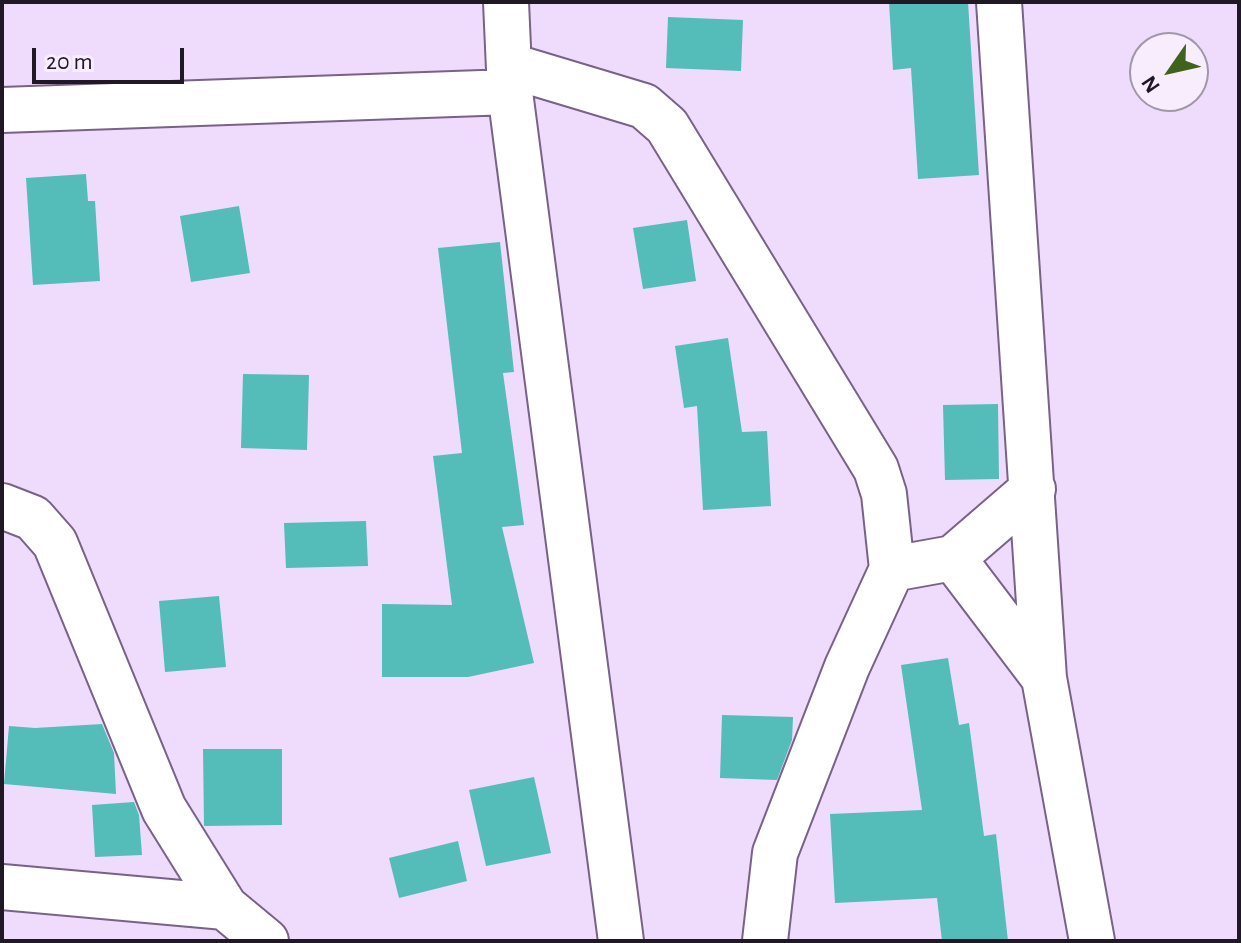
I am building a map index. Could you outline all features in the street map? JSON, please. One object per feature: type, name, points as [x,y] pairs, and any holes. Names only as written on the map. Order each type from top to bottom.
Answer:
[{"type":"street","points":[[506,2],[510,79],[621,941]]},
{"type":"street","points":[[999,2],[1044,678],[1092,941]]},
{"type":"street","points":[[2,110],[510,79],[644,106],[667,126],[876,469],[884,494],[892,569],[847,667],[775,853],[765,941]]},
{"type":"street","points":[[892,569],[953,558],[1033,489]]},
{"type":"street","points":[[2,506],[33,518],[55,543],[164,809],[225,907],[266,941]]},
{"type":"street","points":[[953,558],[1044,678]]},
{"type":"street","points":[[2,887],[225,907]]},
{"type":"building","points":[[889,2],[968,2],[979,175],[918,179],[911,68],[893,70]]},
{"type":"building","points":[[668,17],[743,20],[741,71],[666,68]]},
{"type":"building","points":[[86,174],[88,201],[95,201],[100,281],[33,285],[26,178]]},
{"type":"building","points":[[239,206],[250,273],[191,282],[180,216]]},
{"type":"building","points":[[687,220],[696,281],[643,289],[633,228]]},
{"type":"building","points":[[500,242],[514,372],[503,373],[524,525],[502,527],[534,663],[468,677],[382,677],[382,604],[452,605],[433,456],[462,453],[438,248]]},
{"type":"building","points":[[728,338],[742,432],[767,431],[771,506],[703,510],[697,406],[684,408],[675,346]]},
{"type":"building","points":[[243,374],[309,375],[307,450],[241,448]]},
{"type":"building","points":[[998,404],[999,479],[945,480],[943,405]]},
{"type":"building","points":[[366,521],[368,566],[286,568],[284,523]]},
{"type":"building","points":[[219,596],[226,667],[165,672],[159,601]]},
{"type":"building","points":[[948,658],[959,725],[969,723],[984,836],[996,834],[1008,941],[942,941],[937,898],[835,903],[830,814],[922,810],[901,665]]},
{"type":"building","points":[[722,715],[793,717],[792,740],[777,780],[720,778]]},
{"type":"building","points":[[102,724],[114,753],[116,794],[4,784],[9,726],[35,728]]},
{"type":"building","points":[[203,749],[282,749],[282,825],[204,826]]},
{"type":"building","points":[[534,777],[551,853],[486,866],[469,790]]},
{"type":"building","points":[[134,802],[139,815],[142,855],[95,857],[92,805]]},
{"type":"building","points":[[458,841],[467,881],[399,898],[389,858]]}]
